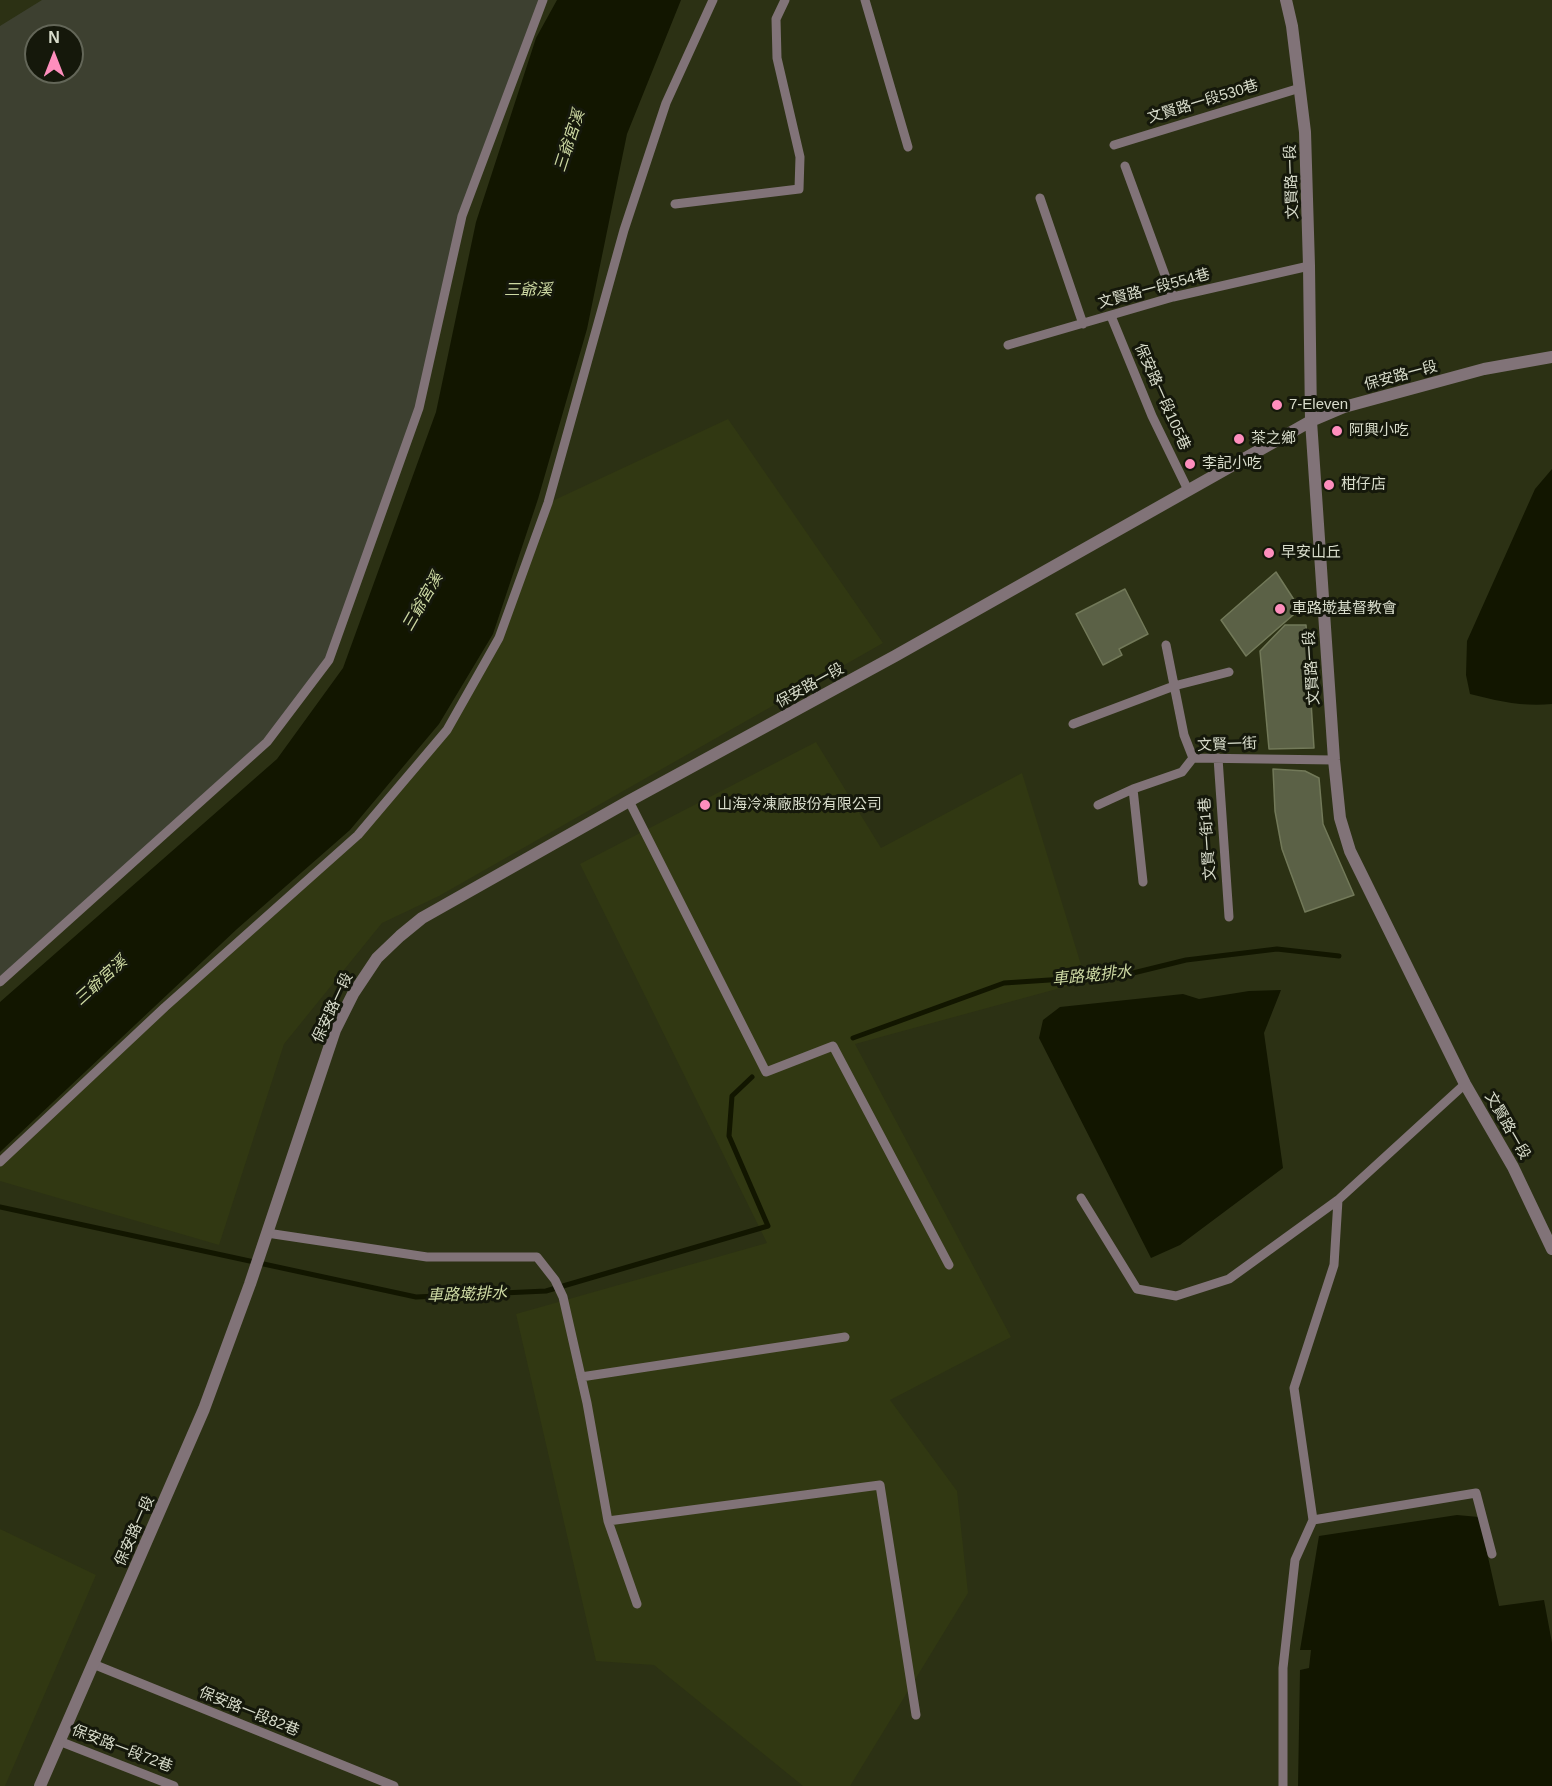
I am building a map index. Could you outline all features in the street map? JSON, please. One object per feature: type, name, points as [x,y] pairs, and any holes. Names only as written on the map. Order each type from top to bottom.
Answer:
[{"type":"street","name":"文賢路一段","points":[[1286,0],[1292,26],[1305,132],[1310,266],[1311,421],[1340,818],[1350,851],[1465,1084],[1514,1167],[1552,1249]]},
{"type":"street","name":"保安路一段","points":[[40,1786],[204,1409],[250,1284],[335,1030],[353,994],[377,958],[400,936],[422,918],[629,801],[895,656],[1311,421],[1344,407],[1473,372],[1552,357]]},
{"type":"lane","points":[[0,982],[267,742],[329,660],[419,408],[462,216],[543,0]]},
{"type":"lane","points":[[0,1162],[165,1007],[358,835],[447,730],[499,638],[548,503],[624,230],[666,103],[713,0]]},
{"type":"lane","points":[[675,204],[799,189],[800,157],[777,58],[776,19],[785,0]]},
{"type":"lane","points":[[865,0],[908,147]]},
{"type":"lane","name":"文賢路一段530巷","points":[[1114,144],[1300,88]]},
{"type":"lane","points":[[1125,166],[1173,297]]},
{"type":"lane","points":[[1040,198],[1083,324]]},
{"type":"lane","name":"文賢路一段554巷","points":[[1008,345],[1173,297],[1310,266]]},
{"type":"lane","name":"保安路一段105巷","points":[[1111,316],[1152,416],[1188,490]]},
{"type":"lane","points":[[1166,645],[1184,735],[1193,758]]},
{"type":"lane","points":[[1073,724],[1174,687],[1229,672]]},
{"type":"lane","name":"文賢一街","points":[[1098,805],[1133,789],[1182,772],[1193,758],[1334,760]]},
{"type":"lane","name":"文賢一街1巷","points":[[1218,758],[1229,917]]},
{"type":"lane","points":[[1133,789],[1143,882]]},
{"type":"lane","points":[[629,801],[766,1072],[833,1046],[949,1265]]},
{"type":"lane","points":[[1081,1197],[1137,1289],[1176,1296],[1229,1279],[1338,1200],[1465,1084]]},
{"type":"lane","points":[[1283,1786],[1283,1668],[1295,1560],[1313,1520],[1294,1388],[1334,1265],[1338,1200]]},
{"type":"lane","points":[[266,1237],[427,1257],[537,1257],[555,1280],[562,1297],[581,1377],[608,1521],[637,1604]]},
{"type":"lane","points":[[581,1377],[845,1337]]},
{"type":"lane","points":[[608,1521],[880,1485],[916,1715]]},
{"type":"lane","points":[[1313,1520],[1476,1493],[1492,1554]]},
{"type":"lane","name":"保安路一段82巷","points":[[93,1664],[394,1786]]},
{"type":"lane","name":"保安路一段72巷","points":[[59,1741],[174,1786]]},
{"type":"lane","points":[[365,1786],[369,1776]]},
{"type":"shaded area","points":[[42,0],[543,0],[462,216],[419,408],[329,660],[267,742],[0,982],[0,26]]},
{"type":"shaded area","points":[[728,419],[883,643],[439,896],[382,923],[284,1044],[219,1245],[0,1181],[0,1162],[358,835],[447,730],[499,638],[548,503]]},
{"type":"shaded area","points":[[816,742],[881,848],[1022,773],[1086,981],[855,1044],[1011,1337],[890,1400],[957,1491],[968,1593],[850,1786],[803,1786],[654,1665],[596,1661],[516,1314],[767,1243],[580,864]]},
{"type":"shaded area","points":[[0,1529],[96,1575],[5,1786],[0,1786]]},
{"type":"water","name":"三爺溪","points":[[557,0],[681,0],[627,134],[587,329],[538,499],[493,634],[439,724],[350,830],[237,929],[0,1152],[0,1002],[277,759],[343,668],[436,412],[476,222],[536,38]]},
{"type":"water","points":[[1552,469],[1552,704],[1521,704],[1470,694],[1466,675],[1467,641],[1535,489]]},
{"type":"water","points":[[1281,990],[1264,1033],[1283,1168],[1180,1245],[1151,1258],[1039,1038],[1043,1020],[1060,1007],[1183,994],[1199,999],[1249,991]]},
{"type":"water","points":[[1457,1515],[1479,1517],[1499,1606],[1544,1600],[1552,1643],[1552,1786],[1298,1786],[1300,1670],[1309,1668],[1311,1650],[1300,1650],[1319,1536]]},
{"type":"building","points":[[1276,572],[1300,609],[1246,656],[1221,620]]},
{"type":"building","points":[[1125,589],[1148,634],[1119,649],[1122,655],[1103,665],[1076,614]]},
{"type":"building","points":[[1285,625],[1306,625],[1314,748],[1269,749],[1260,651]]},
{"type":"building","points":[[1273,769],[1305,771],[1319,778],[1323,824],[1354,895],[1305,912],[1282,849],[1275,811]]},
{"type":"waterway","name":"車路墘排水","points":[[853,1038],[1004,983],[1125,975],[1186,960],[1277,949],[1339,956]]},
{"type":"waterway","name":"車路墘排水","points":[[0,1207],[416,1297],[546,1291],[768,1226],[729,1136],[732,1096],[752,1077]]},
{"type":"place","name":"7-Eleven","points":[[1277,405]]},
{"type":"place","name":"阿興小吃","points":[[1337,431]]},
{"type":"place","name":"茶之鄉","points":[[1239,439]]},
{"type":"place","name":"李記小吃","points":[[1190,464]]},
{"type":"place","name":"柑仔店","points":[[1329,485]]},
{"type":"place","name":"早安山丘","points":[[1269,553]]},
{"type":"place","name":"車路墘基督教會","points":[[1280,609]]},
{"type":"place","name":"山海冷凍廠股份有限公司","points":[[705,805]]},
{"type":"water label","name":"三爺宮溪","points":[[570,141]]},
{"type":"water label","name":"三爺宮溪","points":[[423,602]]},
{"type":"water label","name":"三爺宮溪","points":[[101,981]]}]
